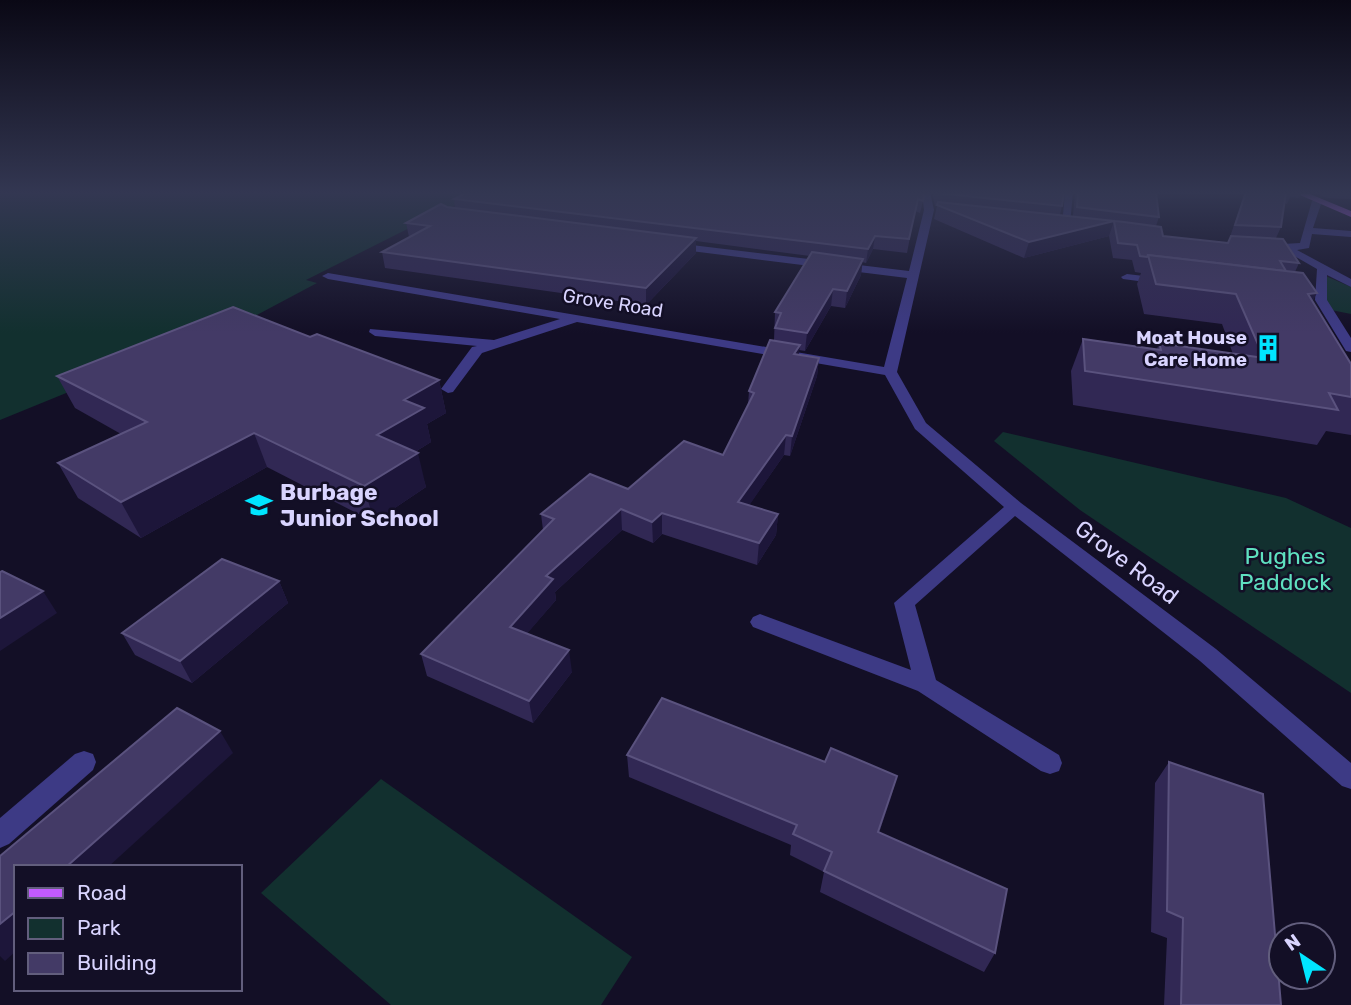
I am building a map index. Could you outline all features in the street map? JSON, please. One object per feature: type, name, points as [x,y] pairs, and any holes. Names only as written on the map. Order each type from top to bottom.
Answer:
[{"type":"street","points":[[890,372],[923,239]]},
{"type":"street","points":[[1254,248],[1288,249],[1305,246],[1306,239]]},
{"type":"street","points":[[668,246],[912,275]]},
{"type":"street","points":[[1288,249],[1351,284]]},
{"type":"street","points":[[1322,270],[1321,300],[1351,348]]},
{"type":"street","name":"Grove Road","points":[[328,276],[890,372],[920,426],[1015,507],[1208,655],[1351,778]]},
{"type":"street","points":[[1127,277],[1168,282]]},
{"type":"street","points":[[1307,299],[1321,300]]},
{"type":"street","points":[[448,388],[477,350],[578,318]]},
{"type":"street","points":[[375,332],[497,343]]},
{"type":"street","points":[[926,685],[904,603],[1015,507]]},
{"type":"street","points":[[761,622],[926,685],[1050,763]]},
{"type":"street","points":[[0,835],[84,762]]},
{"type":"green space","points":[[0,239],[388,239],[306,280],[317,283],[255,316],[0,420]]},
{"type":"green space","points":[[1321,274],[1351,287],[1351,314],[1326,309]]},
{"type":"green space","name":"Pughes Paddock","points":[[1003,432],[1286,498],[1351,528],[1351,693],[1080,510],[994,441]]},
{"type":"green space","points":[[381,779],[632,957],[601,1005],[391,1005],[261,893]]},
{"type":"building","points":[[406,239],[695,239],[646,288],[382,252]]},
{"type":"building","points":[[784,239],[873,239],[868,249]]},
{"type":"building","points":[[1021,239],[1042,239],[1029,242]]},
{"type":"building","points":[[1117,239],[1190,239],[1228,243],[1230,239],[1283,239],[1299,263],[1280,261],[1286,271],[1147,257],[1140,256],[1137,245],[1118,243]]},
{"type":"building","points":[[812,252],[863,259],[847,291],[833,289],[807,333],[775,328],[781,313],[775,312]]},
{"type":"building","points":[[1148,255],[1303,273],[1317,293],[1308,294],[1351,364],[1351,397],[1329,393],[1338,410],[1085,371],[1083,339],[1161,350],[1159,343],[1264,358],[1236,294],[1156,284]]},
{"type":"building","points":[[233,307],[310,337],[317,334],[439,380],[404,400],[424,408],[377,435],[418,453],[364,486],[254,433],[121,502],[58,463],[147,422],[57,376]]},
{"type":"building","points":[[770,340],[800,345],[794,354],[819,358],[792,436],[786,435],[738,502],[778,514],[759,543],[662,513],[652,522],[621,509],[546,576],[553,579],[510,627],[569,650],[529,701],[421,654],[554,519],[541,514],[590,474],[628,489],[684,441],[723,455],[754,393],[749,391]]},
{"type":"building","points":[[222,559],[279,581],[180,661],[122,633]]},
{"type":"building","points":[[0,572],[43,591],[0,618]]},
{"type":"building","points":[[662,698],[825,762],[831,748],[897,776],[878,832],[1007,889],[995,953],[824,871],[832,852],[793,834],[797,825],[627,755]]},
{"type":"building","points":[[177,708],[220,731],[68,865],[14,865],[14,913],[0,924],[0,856]]},
{"type":"building","points":[[1169,762],[1263,794],[1274,921],[1267,921],[1267,991],[1280,991],[1281,1005],[1181,1005],[1183,918],[1167,911]]},
{"type":"place","name":"Moat House Care Home","points":[[1268,348]]},
{"type":"place","name":"Burbage Junior School","points":[[259,505]]}]
